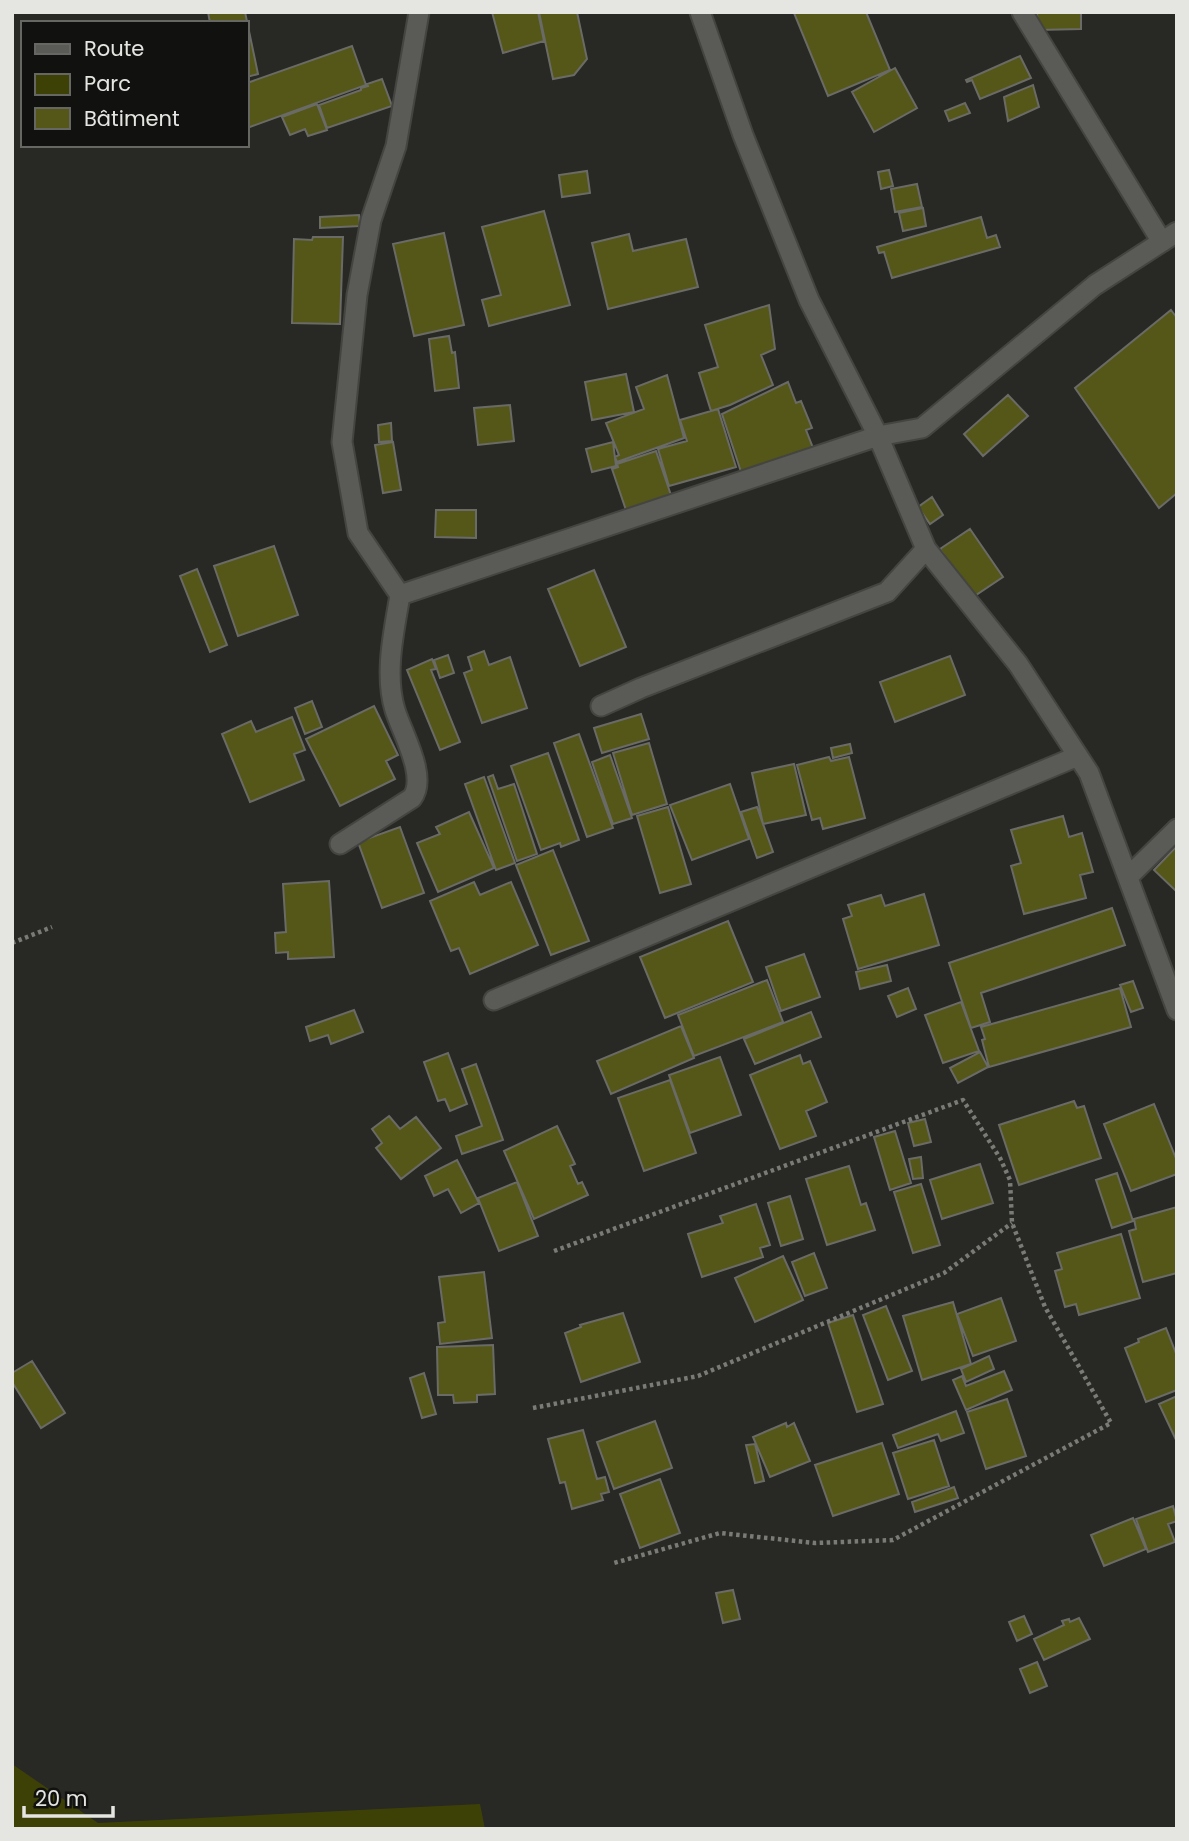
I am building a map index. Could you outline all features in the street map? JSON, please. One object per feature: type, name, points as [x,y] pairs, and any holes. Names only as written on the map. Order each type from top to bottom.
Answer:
[{"type":"street","points":[[340,844],[412,798],[416,792],[417,771],[394,708],[391,690],[393,642],[400,595],[358,533],[342,442],[356,295],[371,220],[396,146],[419,12]]},
{"type":"street","points":[[700,12],[743,135],[809,300],[878,436],[926,549],[1017,664],[1089,773],[1177,1010]]},
{"type":"street","points":[[400,595],[878,436],[922,428],[1096,285],[1170,237],[1022,12]]},
{"type":"street","points":[[601,706],[887,592],[926,549]]},
{"type":"street","points":[[494,1000],[1078,756]]},
{"type":"street","points":[[1128,877],[1177,829]]},
{"type":"path","points":[[12,943],[52,927]]},
{"type":"path","points":[[554,1251],[964,1100],[1000,1158],[1010,1180],[1012,1223],[1045,1307],[1111,1423],[893,1540],[815,1544],[720,1533],[614,1563]]},
{"type":"path","points":[[533,1408],[698,1376],[944,1273],[1012,1223]]},
{"type":"green space","points":[[12,1764],[98,1823],[480,1804],[485,1829],[12,1829]]},
{"type":"building","points":[[208,12],[245,12],[247,21],[210,21]]},
{"type":"building","points":[[492,12],[538,12],[544,41],[503,53]]},
{"type":"building","points":[[539,12],[577,12],[587,59],[574,75],[553,79]]},
{"type":"building","points":[[866,12],[890,70],[828,96],[794,13]]},
{"type":"building","points":[[1037,12],[1081,12],[1081,29],[1038,30]]},
{"type":"building","points":[[248,26],[258,74],[248,77]]},
{"type":"building","points":[[352,46],[366,85],[248,128],[248,83]]},
{"type":"building","points":[[1020,56],[1031,78],[980,99],[972,80],[966,80]]},
{"type":"building","points":[[895,68],[917,108],[874,132],[852,92]]},
{"type":"building","points":[[382,79],[392,106],[327,128],[319,105],[361,90],[368,86],[367,84]]},
{"type":"building","points":[[1033,85],[1039,107],[1008,121],[1004,97]]},
{"type":"building","points":[[965,103],[970,113],[949,121],[945,111]]},
{"type":"building","points":[[317,104],[327,130],[308,136],[305,129],[290,135],[282,117]]},
{"type":"building","points":[[889,170],[893,186],[881,189],[878,172]]},
{"type":"building","points":[[587,171],[590,193],[562,197],[559,175]]},
{"type":"building","points":[[917,184],[922,207],[895,212],[891,189]]},
{"type":"building","points":[[923,208],[926,226],[903,231],[899,213]]},
{"type":"building","points":[[544,211],[570,305],[489,326],[482,300],[501,295],[482,227]]},
{"type":"building","points":[[359,215],[360,226],[320,228],[320,217]]},
{"type":"building","points":[[981,217],[987,238],[996,235],[1000,247],[892,278],[884,252],[879,253],[877,247]]},
{"type":"building","points":[[444,233],[464,325],[414,336],[393,244]]},
{"type":"building","points":[[629,234],[633,251],[686,239],[698,287],[608,309],[592,243]]},
{"type":"building","points":[[313,237],[343,237],[340,324],[292,323],[294,239],[312,240]]},
{"type":"building","points":[[769,305],[775,349],[761,355],[773,385],[711,411],[699,373],[718,367],[705,325]]},
{"type":"building","points":[[1171,310],[1177,318],[1177,493],[1159,508],[1075,388]]},
{"type":"building","points":[[449,336],[452,353],[455,352],[459,388],[435,391],[429,339]]},
{"type":"building","points":[[626,374],[634,412],[592,420],[585,382]]},
{"type":"building","points":[[667,375],[684,438],[617,462],[615,457],[619,455],[606,423],[644,409],[636,387]]},
{"type":"building","points":[[788,382],[796,403],[801,401],[812,428],[806,430],[815,453],[744,481],[722,414]]},
{"type":"building","points":[[1008,395],[1028,416],[983,456],[964,434]]},
{"type":"building","points":[[510,405],[514,441],[478,445],[474,408]]},
{"type":"building","points":[[718,409],[736,467],[669,486],[658,449],[687,441],[680,420]]},
{"type":"building","points":[[391,423],[392,441],[379,442],[378,425]]},
{"type":"building","points":[[393,442],[401,490],[383,493],[375,445]]},
{"type":"building","points":[[613,442],[616,466],[592,472],[586,449]]},
{"type":"building","points":[[656,451],[673,501],[628,516],[612,469],[618,467],[617,464]]},
{"type":"building","points":[[932,497],[943,515],[930,524],[918,507]]},
{"type":"building","points":[[436,510],[476,510],[476,538],[435,537]]},
{"type":"building","points":[[970,529],[1003,577],[973,597],[940,549]]},
{"type":"building","points":[[274,546],[298,615],[238,636],[214,566]]},
{"type":"building","points":[[197,569],[227,645],[210,652],[180,576]]},
{"type":"building","points":[[594,570],[626,647],[580,666],[548,589]]},
{"type":"building","points":[[484,651],[489,665],[510,657],[527,708],[482,723],[464,673],[472,670],[468,657]]},
{"type":"building","points":[[448,655],[454,673],[440,678],[434,660]]},
{"type":"building","points":[[950,656],[965,695],[895,722],[880,682]]},
{"type":"building","points":[[432,659],[436,669],[431,670],[460,742],[440,750],[407,670]]},
{"type":"building","points":[[312,701],[322,727],[305,734],[295,708]]},
{"type":"building","points":[[374,706],[398,755],[386,761],[395,779],[340,806],[306,739]]},
{"type":"building","points":[[641,714],[649,739],[602,753],[594,728]]},
{"type":"building","points":[[292,717],[305,750],[294,754],[304,780],[250,802],[222,734],[251,721],[256,732]]},
{"type":"building","points":[[579,734],[613,828],[587,837],[554,743]]},
{"type":"building","points":[[649,743],[667,804],[632,815],[613,753]]},
{"type":"building","points":[[850,744],[852,753],[833,758],[831,748]]},
{"type":"building","points":[[548,753],[579,840],[561,847],[560,843],[541,850],[511,766]]},
{"type":"building","points":[[610,755],[632,818],[613,824],[592,762]]},
{"type":"building","points":[[829,757],[831,761],[849,757],[865,818],[823,829],[820,818],[812,820],[797,765]]},
{"type":"building","points":[[794,764],[806,815],[763,824],[752,773]]},
{"type":"building","points":[[493,775],[498,789],[514,784],[537,854],[517,861],[488,777]]},
{"type":"building","points":[[484,777],[515,863],[496,870],[465,784]]},
{"type":"building","points":[[730,784],[749,839],[692,860],[670,805]]},
{"type":"building","points":[[668,807],[691,884],[660,893],[637,816]]},
{"type":"building","points":[[757,807],[773,852],[757,858],[741,812]]},
{"type":"building","points":[[469,812],[494,868],[438,892],[417,843],[440,834],[436,827]]},
{"type":"building","points":[[1063,816],[1069,837],[1082,833],[1093,872],[1080,875],[1086,898],[1024,914],[1011,866],[1021,863],[1011,830]]},
{"type":"building","points":[[400,827],[424,893],[382,908],[358,842]]},
{"type":"building","points":[[1177,846],[1177,892],[1154,870]]},
{"type":"building","points":[[553,850],[589,941],[551,955],[516,865]]},
{"type":"building","points":[[329,881],[334,957],[288,959],[288,952],[276,953],[275,933],[286,932],[283,884]]},
{"type":"building","points":[[474,882],[480,895],[511,882],[538,945],[470,974],[459,948],[451,951],[430,901]]},
{"type":"building","points":[[924,894],[939,945],[858,969],[843,919],[852,916],[848,905],[881,895],[885,906]]},
{"type":"building","points":[[1112,908],[1125,945],[981,993],[990,1022],[971,1028],[949,963]]},
{"type":"building","points":[[728,921],[753,982],[665,1018],[640,957]]},
{"type":"building","points":[[804,954],[820,997],[781,1011],[766,967]]},
{"type":"building","points":[[887,965],[891,981],[860,989],[856,972]]},
{"type":"building","points":[[767,980],[783,1022],[694,1056],[678,1015]]},
{"type":"building","points":[[1133,981],[1143,1008],[1131,1012],[1120,985]]},
{"type":"building","points":[[908,988],[916,1009],[897,1017],[888,996]]},
{"type":"building","points":[[1120,988],[1131,1027],[989,1067],[981,1027]]},
{"type":"building","points":[[961,1002],[979,1051],[943,1063],[925,1015]]},
{"type":"building","points":[[354,1010],[363,1032],[331,1044],[328,1035],[310,1041],[306,1027]]},
{"type":"building","points":[[811,1012],[821,1037],[755,1064],[744,1039]]},
{"type":"building","points":[[681,1026],[694,1058],[611,1094],[597,1061]]},
{"type":"building","points":[[980,1052],[988,1067],[958,1083],[950,1068]]},
{"type":"building","points":[[448,1053],[467,1104],[450,1111],[445,1099],[438,1101],[424,1062]]},
{"type":"building","points":[[800,1055],[803,1064],[810,1061],[827,1102],[806,1111],[816,1136],[780,1149],[750,1075]]},
{"type":"building","points":[[720,1057],[741,1115],[690,1133],[669,1075]]},
{"type":"building","points":[[476,1064],[503,1140],[462,1154],[456,1136],[482,1126],[462,1069]]},
{"type":"building","points":[[670,1080],[696,1153],[644,1171],[618,1098]]},
{"type":"building","points":[[1074,1101],[1077,1108],[1084,1106],[1101,1158],[1019,1185],[999,1125]]},
{"type":"building","points":[[1154,1104],[1177,1161],[1177,1174],[1131,1191],[1104,1124]]},
{"type":"building","points":[[389,1116],[400,1129],[416,1117],[441,1148],[401,1179],[376,1148],[382,1143],[372,1129]]},
{"type":"building","points":[[925,1119],[931,1142],[914,1146],[908,1123]]},
{"type":"building","points":[[557,1126],[575,1164],[570,1166],[578,1184],[582,1182],[588,1195],[534,1219],[504,1151]]},
{"type":"building","points":[[895,1131],[911,1183],[890,1190],[874,1137]]},
{"type":"building","points":[[921,1157],[923,1178],[913,1179],[909,1159]]},
{"type":"building","points":[[457,1160],[479,1203],[461,1213],[448,1189],[434,1196],[425,1176]]},
{"type":"building","points":[[980,1164],[993,1203],[942,1219],[930,1180]]},
{"type":"building","points":[[849,1166],[861,1205],[866,1203],[875,1230],[827,1245],[806,1179]]},
{"type":"building","points":[[1117,1173],[1133,1221],[1112,1228],[1096,1180]]},
{"type":"building","points":[[517,1182],[538,1236],[499,1251],[478,1198]]},
{"type":"building","points":[[921,1184],[940,1245],[913,1253],[894,1192]]},
{"type":"building","points":[[790,1196],[803,1239],[781,1246],[768,1203]]},
{"type":"building","points":[[756,1204],[770,1245],[760,1248],[763,1257],[702,1277],[688,1234],[723,1223],[720,1216]]},
{"type":"building","points":[[1177,1207],[1177,1273],[1143,1282],[1129,1231],[1136,1229],[1134,1219]]},
{"type":"building","points":[[1121,1234],[1140,1298],[1079,1315],[1076,1304],[1065,1307],[1055,1271],[1062,1269],[1057,1253]]},
{"type":"building","points":[[814,1253],[827,1288],[805,1296],[792,1262]]},
{"type":"building","points":[[783,1256],[803,1300],[755,1322],[735,1278]]},
{"type":"building","points":[[484,1272],[492,1338],[440,1344],[438,1323],[445,1322],[439,1277]]},
{"type":"building","points":[[1001,1298],[1016,1341],[973,1356],[957,1314]]},
{"type":"building","points":[[953,1302],[971,1364],[922,1380],[903,1316]]},
{"type":"building","points":[[886,1306],[912,1371],[888,1380],[863,1315]]},
{"type":"building","points":[[623,1313],[640,1362],[581,1382],[565,1333],[581,1327],[580,1325]]},
{"type":"building","points":[[853,1315],[883,1404],[857,1412],[828,1323]]},
{"type":"building","points":[[1166,1328],[1177,1356],[1177,1390],[1146,1402],[1125,1348],[1139,1342],[1138,1339]]},
{"type":"building","points":[[493,1345],[495,1394],[477,1395],[477,1402],[454,1403],[453,1395],[438,1395],[437,1347]]},
{"type":"building","points":[[989,1356],[994,1369],[966,1382],[961,1369]]},
{"type":"building","points":[[32,1361],[65,1413],[41,1428],[12,1382],[12,1373]]},
{"type":"building","points":[[1004,1371],[1012,1390],[966,1410],[953,1380],[962,1376],[966,1386]]},
{"type":"building","points":[[424,1373],[436,1414],[422,1418],[410,1378]]},
{"type":"building","points":[[1177,1396],[1177,1442],[1159,1404]]},
{"type":"building","points":[[1007,1399],[1026,1456],[986,1469],[967,1412]]},
{"type":"building","points":[[956,1411],[964,1433],[941,1441],[938,1434],[898,1448],[893,1435]]},
{"type":"building","points":[[655,1421],[672,1468],[614,1489],[597,1442]]},
{"type":"building","points":[[786,1423],[787,1427],[794,1423],[810,1461],[770,1477],[753,1437]]},
{"type":"building","points":[[583,1430],[597,1479],[605,1477],[609,1492],[601,1494],[603,1500],[572,1509],[565,1482],[560,1483],[548,1439]]},
{"type":"building","points":[[934,1440],[949,1486],[908,1499],[893,1453]]},
{"type":"building","points":[[882,1443],[899,1494],[833,1516],[815,1465]]},
{"type":"building","points":[[755,1444],[764,1481],[755,1483],[746,1445]]},
{"type":"building","points":[[660,1479],[680,1533],[640,1548],[620,1494]]},
{"type":"building","points":[[954,1487],[958,1498],[915,1512],[912,1502]]},
{"type":"building","points":[[1173,1506],[1177,1521],[1168,1524],[1175,1542],[1148,1552],[1136,1519]]},
{"type":"building","points":[[1133,1518],[1146,1549],[1104,1566],[1091,1535]]},
{"type":"building","points":[[733,1590],[740,1619],[723,1623],[716,1593]]},
{"type":"building","points":[[1024,1616],[1032,1634],[1017,1641],[1009,1622]]},
{"type":"building","points":[[1079,1618],[1090,1639],[1044,1660],[1034,1639],[1064,1625],[1062,1621],[1069,1619],[1070,1622]]},
{"type":"building","points":[[1037,1662],[1047,1686],[1030,1693],[1020,1669]]}]
